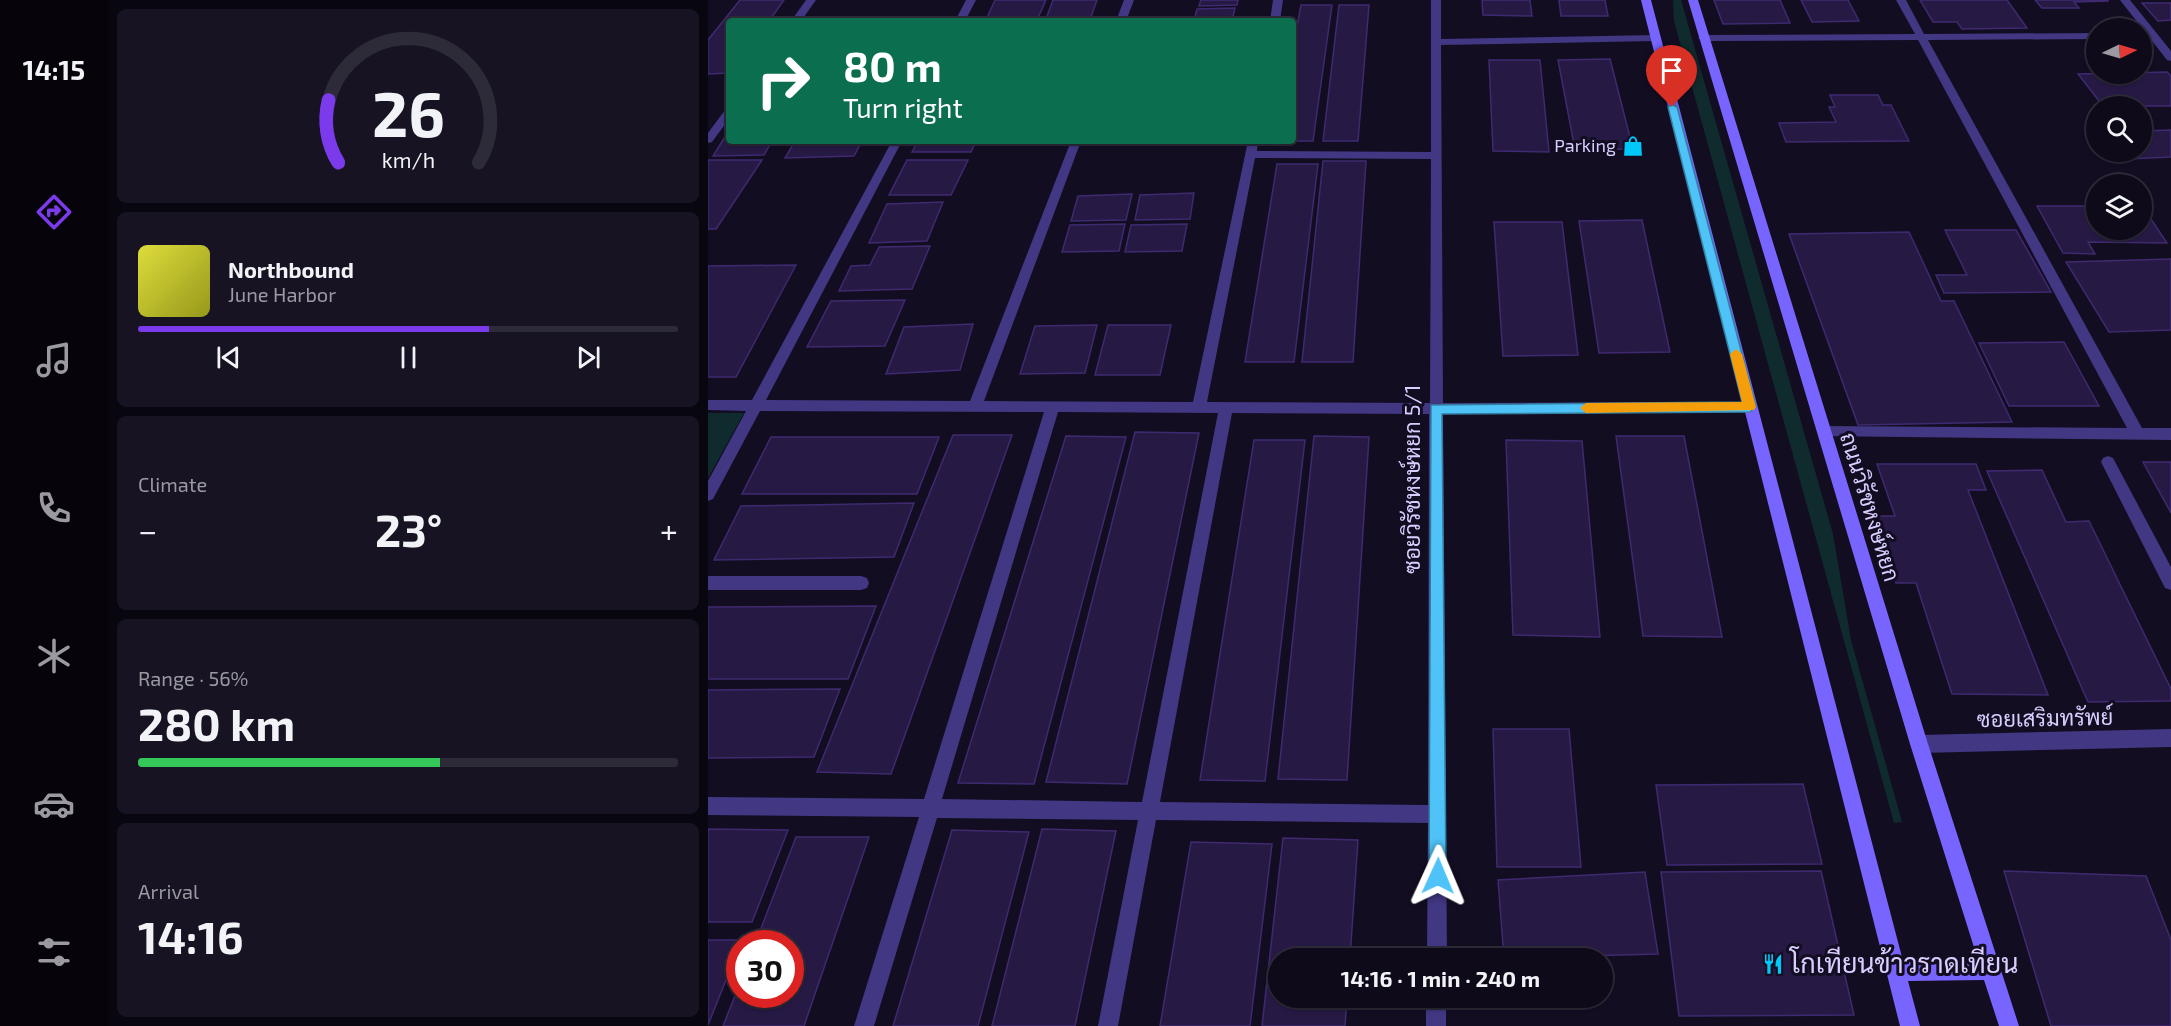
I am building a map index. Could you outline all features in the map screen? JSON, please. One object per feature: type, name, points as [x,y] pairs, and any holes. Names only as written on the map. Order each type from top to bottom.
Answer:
[{"type":"main road","points":[[1646,0],[1910,1026]]},
{"type":"main road","name":"ถนนวิรัชหงษ์หยก","points":[[1693,0],[1919,744],[2009,1026]]},
{"type":"main road","points":[[1897,971],[1991,970]]},
{"type":"street","points":[[798,18],[812,0]]},
{"type":"street","points":[[962,18],[971,0]]},
{"type":"street","points":[[1122,18],[1129,0]]},
{"type":"street","points":[[1275,18],[1278,0]]},
{"type":"street","name":"ซอยวิรัชหงษ์หยก 5/1","points":[[1436,0],[1437,948]]},
{"type":"street","points":[[1901,0],[1923,36],[2137,433]]},
{"type":"street","points":[[2125,0],[2171,58]]},
{"type":"street","points":[[1703,38],[2086,36]]},
{"type":"street","points":[[2153,36],[2171,36]]},
{"type":"street","points":[[1437,42],[1655,38]]},
{"type":"street","points":[[708,140],[726,116]]},
{"type":"street","points":[[708,495],[758,406],[895,144]]},
{"type":"street","points":[[975,407],[1075,144]]},
{"type":"street","points":[[1199,408],[1252,147],[1437,156]]},
{"type":"street","points":[[708,405],[1436,409],[1750,407]]},
{"type":"street","points":[[864,1026],[1053,407]]},
{"type":"street","points":[[1108,1026],[1226,407]]},
{"type":"street","points":[[1824,432],[2171,434]]},
{"type":"street","points":[[2108,462],[2171,583]]},
{"type":"street","points":[[708,583],[861,583]]},
{"type":"street","name":"ซอยเสริมทรัพย์","points":[[1919,744],[2171,738]]},
{"type":"street","points":[[708,806],[1438,814]]},
{"type":"street","points":[[1436,1008],[1436,1026]]},
{"type":"green space","points":[[1673,0],[1681,0],[1833,534],[1851,640],[1902,822],[1894,823],[1674,21]]},
{"type":"green space","points":[[708,413],[744,413],[708,478]]},
{"type":"building","points":[[740,0],[784,0],[771,18],[726,18],[726,73],[708,74],[708,40]]},
{"type":"building","points":[[995,0],[1046,0],[1038,18],[987,18]]},
{"type":"building","points":[[1053,0],[1097,0],[1091,17],[1046,18]]},
{"type":"building","points":[[1201,0],[1238,0],[1237,5],[1199,6]]},
{"type":"building","points":[[1482,0],[1530,0],[1532,16],[1483,15]]},
{"type":"building","points":[[1559,0],[1605,0],[1608,16],[1561,16]]},
{"type":"building","points":[[1714,0],[1780,0],[1790,23],[1723,24]]},
{"type":"building","points":[[1801,0],[1848,0],[1859,21],[1812,22]]},
{"type":"building","points":[[1920,0],[2007,0],[2027,28],[1962,29],[1957,22],[1933,22]]},
{"type":"building","points":[[2035,0],[2108,1],[2074,2],[2079,8],[2042,8]]},
{"type":"building","points":[[2142,3],[2171,3],[2171,20],[2158,21]]},
{"type":"building","points":[[1301,5],[1332,5],[1313,141],[1296,141],[1296,32]]},
{"type":"building","points":[[1339,5],[1369,5],[1358,141],[1323,141]]},
{"type":"building","points":[[1235,8],[1233,18],[1195,18],[1197,9]]},
{"type":"building","points":[[1610,59],[1633,149],[1575,150],[1558,60]]},
{"type":"building","points":[[1489,60],[1540,60],[1549,152],[1493,151]]},
{"type":"building","points":[[2152,72],[2167,72],[2171,76],[2171,106],[2152,106],[2152,96],[2095,96],[2078,74],[2086,74],[2086,84],[2152,84]]},
{"type":"building","points":[[1830,95],[1878,95],[1883,105],[1891,105],[1909,141],[1786,142],[1779,123],[1836,122],[1829,107],[1835,107]]},
{"type":"building","points":[[2171,130],[2171,157],[2152,158],[2152,131]]},
{"type":"building","points":[[726,135],[726,144],[770,144],[764,155],[713,156]]},
{"type":"building","points":[[793,144],[860,144],[854,156],[785,158]]},
{"type":"building","points":[[916,144],[975,144],[971,152],[912,152]]},
{"type":"building","points":[[708,160],[762,160],[716,229],[708,229]]},
{"type":"building","points":[[907,160],[968,160],[951,195],[889,195]]},
{"type":"building","points":[[1323,161],[1366,161],[1353,362],[1302,362]]},
{"type":"building","points":[[1277,164],[1318,164],[1294,362],[1245,362]]},
{"type":"building","points":[[1194,193],[1190,219],[1135,220],[1140,195]]},
{"type":"building","points":[[1132,194],[1126,220],[1071,221],[1078,196]]},
{"type":"building","points":[[943,202],[927,241],[869,243],[887,204]]},
{"type":"building","points":[[2037,206],[2086,206],[2086,240],[2152,240],[2152,220],[2167,243],[2088,242],[2095,254],[2063,253]]},
{"type":"building","points":[[1642,220],[1670,352],[1599,353],[1579,221]]},
{"type":"building","points":[[1494,222],[1562,222],[1578,355],[1503,356]]},
{"type":"building","points":[[1125,224],[1119,251],[1062,252],[1070,225]]},
{"type":"building","points":[[1187,224],[1182,251],[1125,252],[1131,225]]},
{"type":"building","points":[[1945,230],[2016,230],[2051,292],[1944,293],[1936,275],[1967,275]]},
{"type":"building","points":[[1909,232],[1941,301],[1954,301],[2012,422],[1858,425],[1789,234]]},
{"type":"building","points":[[930,246],[912,289],[839,291],[851,266],[870,265],[879,247]]},
{"type":"building","points":[[2171,259],[2171,330],[2109,332],[2066,262]]},
{"type":"building","points":[[796,265],[736,377],[708,377],[708,266]]},
{"type":"building","points":[[905,300],[885,346],[807,347],[831,301]]},
{"type":"building","points":[[973,324],[960,370],[886,374],[904,327]]},
{"type":"building","points":[[1097,325],[1085,373],[1020,374],[1035,326]]},
{"type":"building","points":[[1108,325],[1171,325],[1160,375],[1095,375]]},
{"type":"building","points":[[2064,342],[2099,406],[2009,406],[1979,343]]},
{"type":"building","points":[[1135,432],[1199,433],[1127,784],[1046,782]]},
{"type":"building","points":[[953,435],[1012,435],[891,774],[817,772]]},
{"type":"building","points":[[1066,436],[1126,437],[1034,784],[958,783]]},
{"type":"building","points":[[1314,436],[1369,437],[1347,780],[1278,779]]},
{"type":"building","points":[[1616,436],[1684,436],[1722,637],[1643,636]]},
{"type":"building","points":[[771,437],[939,437],[917,494],[742,494]]},
{"type":"building","points":[[1254,440],[1305,440],[1265,781],[1200,780]]},
{"type":"building","points":[[1506,440],[1582,441],[1600,637],[1513,635]]},
{"type":"building","points":[[2143,462],[2171,462],[2171,513]]},
{"type":"building","points":[[1877,464],[1976,464],[1986,490],[1968,490],[2048,695],[1952,694],[1916,583],[1896,583],[1875,516],[1895,516]]},
{"type":"building","points":[[2042,470],[2066,522],[2089,521],[2171,689],[2171,701],[2088,702],[1987,471]]},
{"type":"building","points":[[914,503],[894,557],[714,560],[741,506]]},
{"type":"building","points":[[876,606],[848,679],[708,679],[708,607]]},
{"type":"building","points":[[840,689],[814,757],[708,758],[708,690]]},
{"type":"building","points":[[1493,729],[1569,729],[1581,867],[1497,867]]},
{"type":"building","points":[[1803,784],[1822,864],[1667,865],[1656,785]]},
{"type":"building","points":[[708,829],[788,830],[752,922],[708,922]]},
{"type":"building","points":[[1042,829],[1116,831],[1075,1026],[992,1026]]},
{"type":"building","points":[[952,830],[1029,832],[978,1026],[893,1026]]},
{"type":"building","points":[[796,837],[869,837],[804,1026],[723,1026],[730,1008],[804,1008],[804,930],[760,930]]},
{"type":"building","points":[[1283,838],[1358,840],[1351,948],[1271,948]]},
{"type":"building","points":[[1191,842],[1272,844],[1250,1026],[1160,1026]]},
{"type":"building","points":[[1821,871],[1854,1015],[1679,1016],[1661,872]]},
{"type":"building","points":[[2004,871],[2146,876],[2171,940],[2171,1026],[2051,1026]]},
{"type":"building","points":[[1645,872],[1658,954],[1613,955],[1613,948],[1503,948],[1498,880]]},
{"type":"building","points":[[708,940],[726,940],[726,980],[708,1025]]},
{"type":"building","points":[[1268,972],[1268,1008],[1346,1008],[1345,1026],[1262,1026]]},
{"type":"slow traffic","points":[[1586,408],[1750,407],[1736,354]]},
{"type":"place","name":"Parking","points":[[1633,146]]},
{"type":"place","name":"โกเทียนข้าวราดเทียน","points":[[1773,964]]},
{"type":"route","points":[[1438,876],[1436,409],[1750,407],[1672,107]]}]
